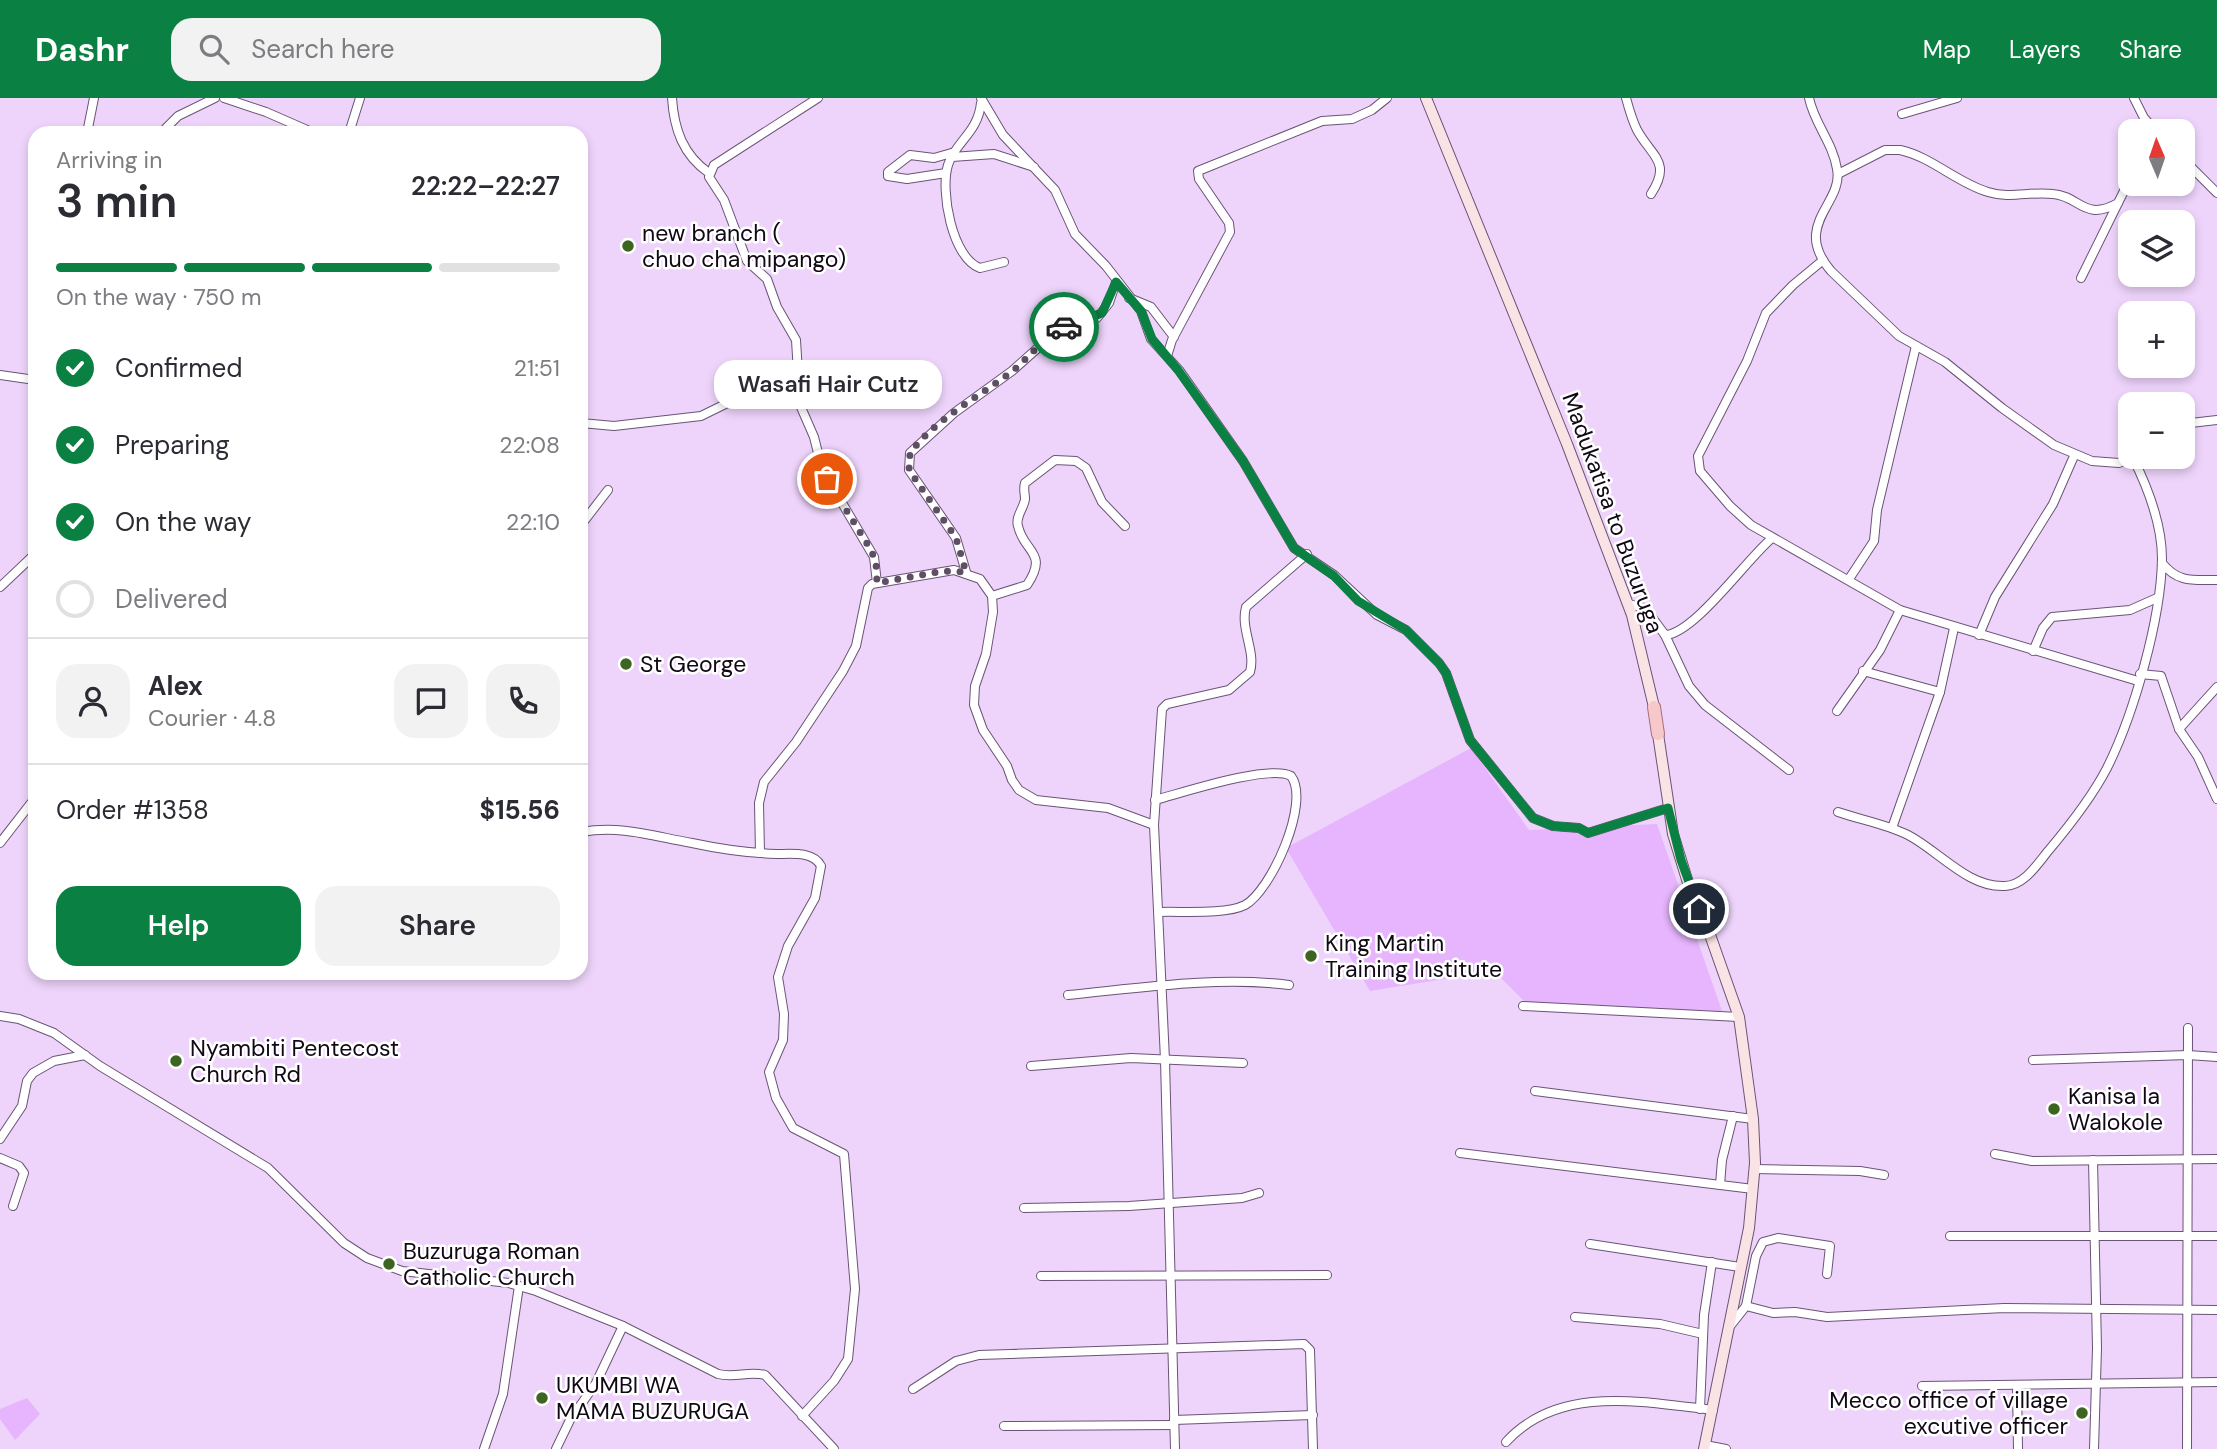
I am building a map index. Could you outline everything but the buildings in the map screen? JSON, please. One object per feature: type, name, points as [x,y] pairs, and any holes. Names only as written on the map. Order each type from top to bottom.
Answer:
[{"type":"main road","name":"Madukatisa to Buzuruga","points":[[1427,98],[1567,444],[1628,604],[1654,708],[1668,808],[1689,886],[1709,932],[1739,1017],[1753,1119],[1753,1189],[1731,1325],[1705,1447]]},
{"type":"street","points":[[88,126],[94,98]]},
{"type":"street","points":[[168,126],[178,116],[215,98]]},
{"type":"street","points":[[224,98],[298,126]]},
{"type":"street","points":[[351,126],[360,98]]},
{"type":"street","points":[[671,98],[682,146],[698,166],[709,173],[724,200],[747,261],[764,275],[777,307],[796,340],[796,384],[800,405],[814,437],[822,469],[871,550],[876,563],[877,583]]},
{"type":"street","points":[[709,173],[714,165],[773,124],[817,98]]},
{"type":"street","points":[[1167,356],[1174,337],[1230,232],[1229,223],[1198,177],[1199,169],[1322,121],[1352,119],[1387,98]]},
{"type":"street","points":[[1626,98],[1634,124],[1660,163],[1661,170],[1651,194]]},
{"type":"street","points":[[1809,98],[1822,126],[1838,174],[1816,230],[1822,261],[1899,336],[1945,362],[2032,431],[2074,456],[2106,463],[2118,462]]},
{"type":"street","points":[[1902,114],[1909,115],[1957,98]]},
{"type":"street","points":[[2134,98],[2144,118]]},
{"type":"street","points":[[981,99],[971,133],[953,155],[946,173],[955,240],[965,259],[980,268],[1004,262]]},
{"type":"street","points":[[981,99],[1003,135],[1036,169],[1063,204],[1075,234],[1106,266],[1141,311],[1152,339],[1243,461],[1294,548],[1307,554],[1358,601],[1406,630],[1439,663],[1446,673],[1470,740],[1533,818],[1545,824],[1579,828],[1589,833],[1668,808]]},
{"type":"street","points":[[1838,174],[1885,150],[1900,150],[1989,193],[2010,196],[2056,194],[2079,207],[2102,210],[2118,203]]},
{"type":"street","points":[[946,173],[907,179],[888,176],[888,172],[909,155],[934,158],[995,154],[1036,169]]},
{"type":"street","points":[[2195,171],[2217,193]]},
{"type":"street","points":[[2081,278],[2122,196]]},
{"type":"street","points":[[1822,261],[1793,285],[1766,313],[1747,361],[1698,456],[1700,471],[1730,506],[1772,538],[1900,610],[2034,651],[2139,678],[2160,675],[2179,729],[2198,757],[2217,799]]},
{"type":"street","points":[[966,572],[956,538],[909,470],[910,453],[954,413],[1012,371],[1058,330],[1097,318],[1109,303],[1116,282]]},
{"type":"street","points":[[1129,298],[1151,307],[1174,337]]},
{"type":"street","points":[[1849,579],[1874,541],[1879,502],[1916,346]]},
{"type":"street","points":[[0,375],[28,379]]},
{"type":"street","points":[[588,424],[614,426],[701,416],[754,390],[796,384]]},
{"type":"street","points":[[2195,423],[2217,420]]},
{"type":"street","points":[[1979,635],[2003,584],[2043,522],[2074,456]]},
{"type":"street","points":[[992,596],[1027,585],[1033,576],[1037,560],[1017,523],[1025,501],[1024,485],[1055,460],[1076,461],[1086,468],[1097,496],[1125,526]]},
{"type":"street","points":[[1838,812],[1892,828],[1916,839],[1962,872],[1979,880],[2006,886],[2023,879],[2054,844],[2097,785],[2119,742],[2150,640],[2161,563],[2154,511],[2138,469]]},
{"type":"street","points":[[588,517],[608,490]]},
{"type":"street","points":[[1665,635],[1679,632],[1703,613],[1755,553],[1772,538]]},
{"type":"street","points":[[1175,1449],[1165,1060],[1154,825],[1163,709],[1167,704],[1229,690],[1250,672],[1251,657],[1243,617],[1246,607],[1307,554]]},
{"type":"street","points":[[0,587],[28,561]]},
{"type":"street","points":[[2161,563],[2176,578],[2187,581],[2217,580]]},
{"type":"street","points":[[760,853],[758,803],[764,782],[803,732],[843,671],[856,646],[865,596],[872,584],[944,571],[966,572],[980,579],[992,596],[990,639],[975,687],[974,705],[983,730],[1007,765],[1019,790],[1036,800],[1108,808],[1154,825]]},
{"type":"street","points":[[2034,651],[2043,628],[2052,617],[2130,610],[2157,598]]},
{"type":"street","points":[[1628,604],[1645,608],[1665,635],[1695,694],[1789,770]]},
{"type":"street","points":[[1837,711],[1880,650],[1900,610]]},
{"type":"street","points":[[1892,828],[1940,692],[1954,628]]},
{"type":"street","points":[[1863,671],[1940,692]]},
{"type":"street","points":[[2179,729],[2217,687]]},
{"type":"street","points":[[1155,800],[1212,784],[1272,772],[1284,772],[1291,776],[1297,790],[1289,841],[1250,901],[1225,909],[1159,912]]},
{"type":"street","points":[[0,843],[28,807]]},
{"type":"street","points":[[588,831],[624,828],[700,845],[760,853],[803,855],[816,859],[821,866],[815,898],[788,946],[778,977],[784,1014],[783,1040],[769,1072],[776,1098],[793,1128],[844,1154],[850,1198],[849,1237],[855,1289],[848,1359],[834,1381],[802,1416]]},
{"type":"street","points":[[1068,995],[1160,986],[1269,982],[1289,985]]},
{"type":"street","points":[[1523,1006],[1739,1017]]},
{"type":"street","points":[[0,1016],[19,1019],[54,1033],[268,1168],[344,1243],[367,1258],[402,1271],[519,1286],[623,1326],[718,1374],[731,1377],[757,1373],[765,1375],[834,1449]]},
{"type":"street","points":[[2187,1449],[2188,1028]]},
{"type":"street","points":[[0,1139],[18,1115],[27,1081],[33,1073],[54,1061],[85,1055]]},
{"type":"street","points":[[2033,1059],[2188,1055],[2217,1057]]},
{"type":"street","points":[[1031,1066],[1131,1058],[1243,1063]]},
{"type":"street","points":[[1535,1091],[1753,1119]]},
{"type":"street","points":[[1720,1185],[1722,1160],[1733,1116]]},
{"type":"street","points":[[1460,1153],[1753,1189]]},
{"type":"street","points":[[1995,1154],[2032,1161],[2217,1159]]},
{"type":"street","points":[[0,1158],[19,1166],[24,1173],[13,1206]]},
{"type":"street","points":[[2093,1160],[2096,1309],[2094,1449]]},
{"type":"street","points":[[1754,1169],[1830,1170],[1884,1175]]},
{"type":"street","points":[[1024,1208],[1168,1204],[1242,1198],[1259,1194]]},
{"type":"street","points":[[1950,1236],[2217,1236]]},
{"type":"street","points":[[1731,1325],[1746,1306],[1758,1247],[1770,1239],[1830,1246],[1827,1274]]},
{"type":"street","points":[[1590,1244],[1741,1267]]},
{"type":"street","points":[[1700,1409],[1703,1334],[1712,1262]]},
{"type":"street","points":[[1041,1276],[1327,1275]]},
{"type":"street","points":[[484,1449],[503,1395],[519,1286]]},
{"type":"street","points":[[1746,1306],[1773,1313],[1795,1312],[1827,1317],[2004,1308],[2217,1310]]},
{"type":"street","points":[[1575,1317],[1650,1323],[1703,1334]]},
{"type":"street","points":[[556,1449],[570,1420],[596,1383],[623,1326]]},
{"type":"street","points":[[913,1388],[956,1361],[979,1355],[1304,1345],[1310,1350],[1313,1449]]},
{"type":"street","points":[[1922,1386],[2217,1382]]},
{"type":"street","points":[[2017,1385],[2018,1449]]},
{"type":"street","points":[[1506,1441],[1521,1426],[1537,1416],[1575,1405],[1612,1400],[1713,1410]]},
{"type":"street","points":[[1004,1426],[1174,1423],[1312,1415]]},
{"type":"street","points":[[1705,1447],[1726,1449]]},
{"type":"shaded area","points":[[1471,748],[1529,830],[1657,824],[1722,1011],[1531,1008],[1494,971],[1370,991],[1286,848]]},
{"type":"shaded area","points":[[27,1398],[40,1414],[15,1440],[0,1419],[0,1409]]},
{"type":"way so far","points":[[827,479],[871,550],[876,563],[877,583],[944,571],[966,572],[956,538],[909,470],[910,453],[954,413],[1012,371],[1048,337],[1064,327]]},
{"type":"place","name":"new branch ( chuo cha mipango)","points":[[628,246]]},
{"type":"place","name":"Wasafi Hair Cutz","points":[[827,479]]},
{"type":"place","name":"St George","points":[[626,664]]},
{"type":"place","name":"King Martin Training Institute","points":[[1311,956]]},
{"type":"place","name":"Nyambiti Pentecost Church Rd","points":[[176,1061]]},
{"type":"place","name":"Kanisa la Walokole","points":[[2054,1109]]},
{"type":"place","name":"Buzuruga Roman Catholic Church","points":[[389,1264]]},
{"type":"place","name":"UKUMBI WA MAMA BUZURUGA","points":[[542,1398]]},
{"type":"place","name":"Mecco office of village excutive officer","points":[[2082,1413]]},
{"type":"route","points":[[1064,327],[1097,318],[1109,303],[1116,282],[1141,311],[1152,339],[1178,370],[1243,461],[1294,548],[1307,554],[1377,615],[1406,630],[1439,663],[1455,695],[1470,740],[1521,806],[1539,822],[1579,828],[1588,833],[1668,808],[1673,834],[1699,909]]}]
